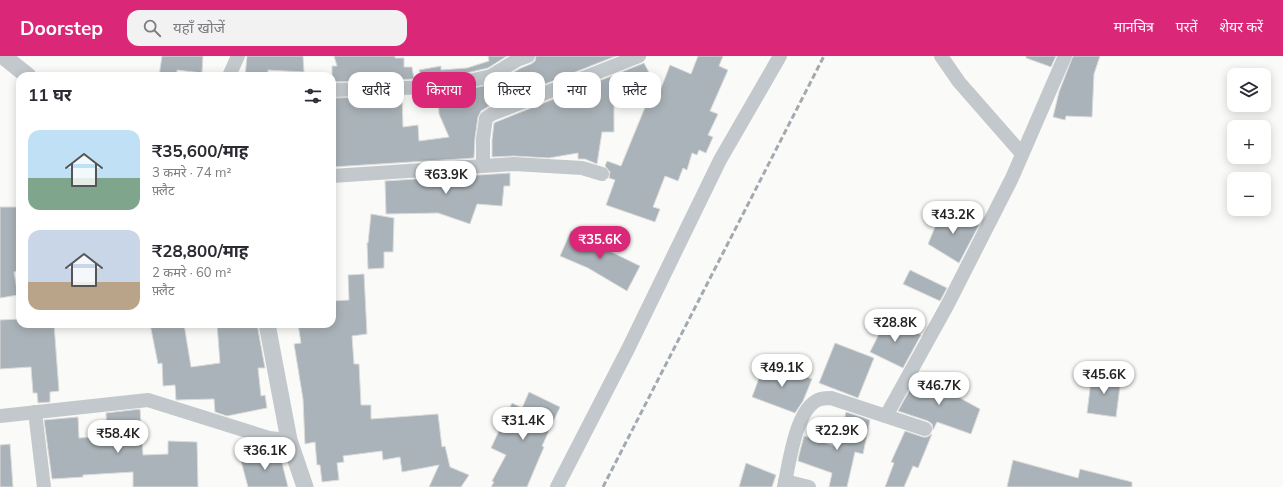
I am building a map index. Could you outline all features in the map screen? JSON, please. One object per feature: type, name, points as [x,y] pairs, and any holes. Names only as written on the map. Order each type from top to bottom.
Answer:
[{"type":"street","points":[[3,56],[23,72]]},
{"type":"street","points":[[231,72],[238,56]]},
{"type":"street","points":[[336,90],[434,87],[455,84],[491,76],[517,60],[528,56]]},
{"type":"street","points":[[483,164],[483,140],[486,118],[492,114],[614,61],[639,56]]},
{"type":"street","points":[[557,487],[628,349],[720,160],[780,56]]},
{"type":"street","points":[[941,56],[959,82],[1022,154]]},
{"type":"street","points":[[886,416],[948,304],[1022,154],[1065,56]]},
{"type":"street","points":[[336,176],[483,164],[582,168],[602,174]]},
{"type":"street","points":[[267,328],[289,440],[305,487]]},
{"type":"street","points":[[809,487],[784,484],[799,425],[808,408],[816,401],[831,398],[925,429]]},
{"type":"street","points":[[0,416],[148,400],[269,438],[289,440]]},
{"type":"street","points":[[35,412],[44,487]]},
{"type":"building","points":[[162,56],[203,56],[202,72],[177,70],[177,72],[160,72]]},
{"type":"building","points":[[247,56],[303,56],[304,72],[268,70],[268,72],[245,72]]},
{"type":"building","points":[[334,56],[395,56],[395,58],[404,58],[404,67],[412,67],[412,79],[404,79],[404,72],[348,72],[348,81],[336,82],[336,72],[332,72],[332,66],[337,66]]},
{"type":"building","points":[[488,56],[507,56],[488,68],[471,72],[420,72],[419,70],[441,66],[441,70],[467,68],[489,61]]},
{"type":"building","points":[[536,56],[616,56],[575,72],[553,72],[553,81],[545,84],[545,72],[514,72],[535,61]]},
{"type":"building","points":[[698,56],[723,56],[719,66],[728,70],[710,111],[718,114],[708,135],[713,137],[706,153],[699,150],[697,155],[692,153],[687,170],[683,168],[678,181],[665,176],[653,207],[660,209],[655,222],[606,205],[615,180],[609,178],[610,172],[605,166],[607,161],[621,166],[645,108],[661,108],[661,88],[670,65],[691,74]]},
{"type":"building","points":[[1026,56],[1056,56],[1051,67],[1026,58]]},
{"type":"building","points":[[1073,56],[1100,56],[1094,74],[1092,117],[1066,116],[1065,120],[1053,117],[1059,92]]},
{"type":"building","points":[[644,63],[649,72],[622,72]]},
{"type":"building","points":[[609,77],[609,108],[614,108],[614,132],[602,132],[597,164],[585,159],[578,159],[578,153],[549,158],[514,156],[492,157],[494,123],[532,108],[545,108],[545,103],[553,99],[553,108],[601,108],[601,80]]},
{"type":"building","points":[[484,86],[484,108],[486,108],[481,111],[478,117],[474,158],[336,167],[336,98],[348,98],[348,108],[402,108],[403,127],[418,125],[419,141],[449,137],[439,114],[439,108],[476,108],[476,87]]},
{"type":"building","points":[[510,173],[510,186],[504,186],[502,206],[477,204],[470,224],[438,213],[386,214],[385,181]]},
{"type":"building","points":[[0,207],[16,207],[16,272],[14,272],[16,295],[0,298]]},
{"type":"building","points":[[942,210],[979,225],[959,263],[928,244]]},
{"type":"building","points":[[371,214],[394,218],[393,252],[384,252],[384,268],[368,269],[367,243]]},
{"type":"building","points":[[571,231],[596,242],[595,244],[640,266],[627,291],[588,268],[560,256]]},
{"type":"building","points":[[910,270],[947,288],[940,301],[903,284]]},
{"type":"building","points":[[364,274],[367,334],[352,336],[354,364],[359,364],[361,405],[371,405],[371,419],[438,414],[442,447],[445,446],[450,467],[469,475],[461,487],[429,487],[439,465],[402,472],[400,457],[383,460],[382,451],[343,456],[344,462],[337,463],[339,480],[322,482],[320,465],[317,465],[315,442],[305,444],[303,399],[294,344],[301,343],[299,328],[336,328],[336,301],[349,300],[348,275]]},
{"type":"building","points":[[887,318],[921,335],[903,368],[870,352]]},
{"type":"building","points":[[16,319],[16,328],[54,328],[59,391],[50,392],[50,402],[38,403],[37,393],[33,393],[31,367],[0,369],[0,320]]},
{"type":"building","points":[[151,328],[185,328],[191,367],[220,363],[217,328],[258,328],[265,368],[258,368],[261,396],[265,395],[267,408],[227,416],[215,412],[214,399],[176,400],[175,385],[163,386],[162,363],[158,364]]},
{"type":"building","points":[[835,343],[874,358],[858,398],[819,383]]},
{"type":"building","points":[[765,362],[812,379],[803,401],[795,413],[752,397]]},
{"type":"building","points":[[1092,373],[1121,378],[1116,417],[1087,413]]},
{"type":"building","points":[[918,375],[980,409],[971,434],[937,422],[933,430],[932,424],[928,421],[898,411]]},
{"type":"building","points":[[529,392],[560,407],[542,446],[544,447],[527,487],[491,487],[494,482],[492,481],[506,455],[491,448],[512,403],[522,408]]},
{"type":"building","points":[[140,409],[141,424],[127,425],[127,440],[142,440],[143,455],[168,454],[168,441],[197,442],[198,487],[133,487],[133,472],[83,475],[83,477],[52,479],[44,420],[78,417],[79,438],[107,436],[106,413]]},
{"type":"building","points":[[846,412],[870,420],[863,454],[855,452],[847,487],[829,487],[832,473],[798,461],[799,455],[804,436],[838,447]]},
{"type":"building","points":[[905,431],[923,437],[927,437],[932,434],[918,468],[913,466],[904,487],[885,487],[894,463],[891,462]]},
{"type":"building","points":[[10,444],[13,487],[0,487],[0,445]]},
{"type":"building","points":[[279,451],[288,487],[248,487],[241,461]]},
{"type":"building","points":[[1013,460],[1078,478],[1080,469],[1132,482],[1132,487],[1007,487]]},
{"type":"building","points":[[746,463],[776,475],[772,487],[739,487]]},
{"type":"railway","points":[[603,487],[824,56]]}]
